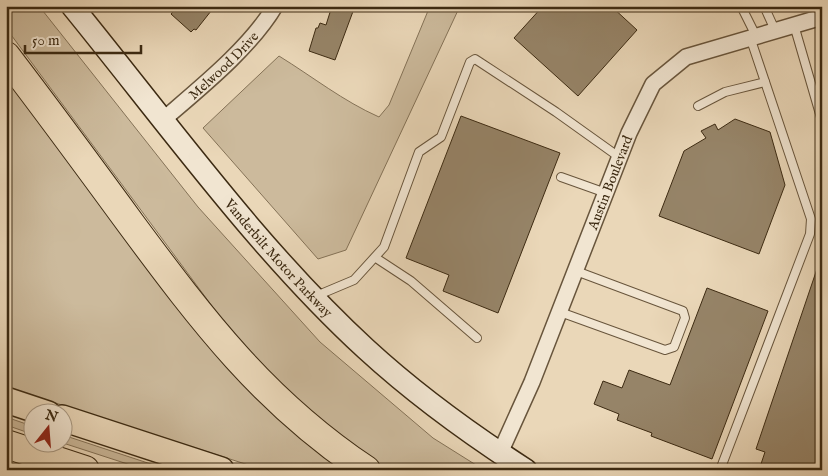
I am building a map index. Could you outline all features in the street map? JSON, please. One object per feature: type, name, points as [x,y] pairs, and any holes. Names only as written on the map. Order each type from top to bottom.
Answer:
[{"type":"highway","points":[[6,56],[176,285],[228,350],[291,412],[366,470]]},
{"type":"highway","points":[[6,400],[22,405]]},
{"type":"highway","points":[[72,421],[220,470]]},
{"type":"highway","points":[[6,444],[86,470]]},
{"type":"main road","name":"Vanderbilt Motor Parkway","points":[[72,6],[248,222],[314,297],[366,349],[402,380],[455,422],[526,470]]},
{"type":"street","name":"Melwood Drive","points":[[164,119],[225,64],[266,21],[275,6]]},
{"type":"street","name":"Austin Boulevard","points":[[500,453],[519,414],[620,157],[653,84],[686,57],[822,17]]},
{"type":"lane","points":[[720,470],[810,234],[811,219],[765,82],[753,37],[741,6]]},
{"type":"lane","points":[[764,6],[775,30]]},
{"type":"lane","points":[[794,25],[822,122]]},
{"type":"lane","points":[[314,297],[354,280],[384,247],[419,152],[441,137],[470,62],[475,59],[620,157]]},
{"type":"lane","points":[[698,106],[725,92],[765,82]]},
{"type":"lane","points":[[561,177],[606,193]]},
{"type":"lane","points":[[376,258],[411,282],[477,338]]},
{"type":"lane","points":[[560,312],[665,350],[674,347],[685,318],[683,311],[576,271]]},
{"type":"shaded area","points":[[6,6],[39,6],[198,207],[320,342],[433,438],[484,470],[388,470],[358,452],[285,390],[235,337],[6,28]]},
{"type":"shaded area","points":[[430,6],[460,6],[346,250],[318,259],[203,128],[279,56],[341,96],[379,117],[389,105]]},
{"type":"shaded area","points":[[6,73],[138,252],[230,371],[332,463],[343,470],[264,470],[72,408],[72,404],[59,404],[6,387]]},
{"type":"shaded area","points":[[6,417],[22,423],[22,431],[6,425]]},
{"type":"shaded area","points":[[72,438],[169,470],[146,470],[72,446]]},
{"type":"building","points":[[178,6],[215,6],[196,30],[194,29],[191,32],[171,14]]},
{"type":"building","points":[[332,6],[355,6],[335,60],[309,51],[316,28],[318,28],[320,23],[326,25]]},
{"type":"building","points":[[543,6],[611,6],[637,30],[578,96],[514,38]]},
{"type":"building","points":[[461,116],[560,153],[498,313],[443,291],[449,275],[406,258]]},
{"type":"building","points":[[735,119],[770,132],[785,185],[759,254],[659,216],[684,151],[706,138],[701,131],[715,124],[718,130]]},
{"type":"building","points":[[820,260],[822,261],[822,470],[759,470],[765,452],[756,449]]},
{"type":"building","points":[[707,288],[768,311],[712,459],[651,436],[652,433],[617,420],[619,414],[594,404],[603,381],[622,388],[629,370],[670,385]]}]
